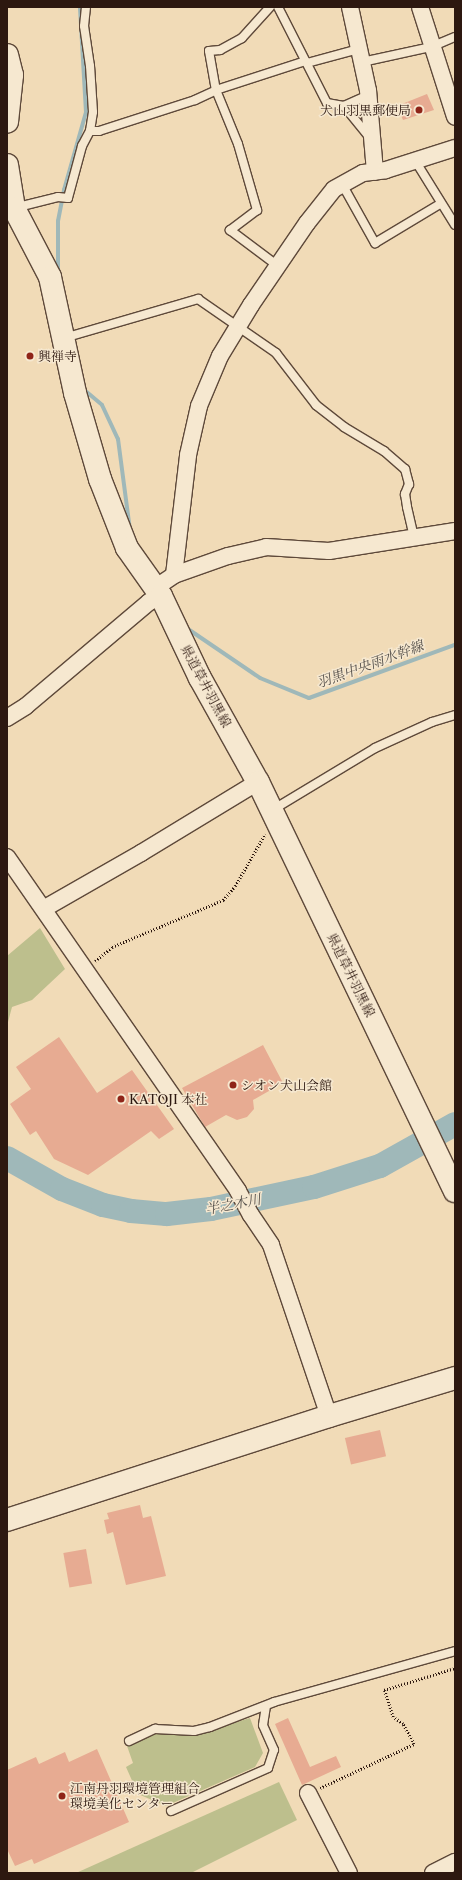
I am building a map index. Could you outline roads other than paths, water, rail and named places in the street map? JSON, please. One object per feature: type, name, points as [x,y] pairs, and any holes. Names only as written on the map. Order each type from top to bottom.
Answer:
[{"type":"main road","points":[[7,55],[12,74],[7,122]]},
{"type":"main road","name":"県道草井羽黒線","points":[[7,165],[10,209],[50,278],[62,338],[100,479],[128,548],[158,592],[200,678],[258,782],[272,820],[455,1191]]},
{"type":"main road","points":[[7,1520],[329,1416],[455,1378]]},
{"type":"street","points":[[350,7],[369,95],[371,139],[375,172]]},
{"type":"street","points":[[420,7],[431,47],[455,117]]},
{"type":"street","points":[[174,575],[188,455],[199,406],[220,356],[236,328],[321,203],[342,184],[363,173],[375,172],[416,162],[455,148]]},
{"type":"street","points":[[7,718],[26,706],[148,602],[174,575],[228,556],[266,547],[329,551],[455,531]]},
{"type":"street","points":[[45,908],[141,853],[258,782]]},
{"type":"street","points":[[7,857],[45,908],[238,1192],[271,1245],[280,1266],[329,1416]]},
{"type":"street","points":[[308,1793],[349,1873]]},
{"type":"street","points":[[433,1873],[455,1862]]},
{"type":"lane","points":[[10,209],[58,197],[68,198],[80,153],[90,131],[93,112],[90,66],[84,26],[86,7]]},
{"type":"lane","points":[[270,7],[242,38],[220,50],[209,51],[216,90],[238,144],[257,210],[230,230],[278,266]]},
{"type":"lane","points":[[278,7],[327,103],[344,106],[369,95]]},
{"type":"lane","points":[[90,131],[99,131],[188,103],[216,90],[306,62],[431,47],[455,37]]},
{"type":"lane","points":[[344,106],[371,139]]},
{"type":"lane","points":[[416,162],[420,171],[430,181],[440,204],[455,226]]},
{"type":"lane","points":[[342,184],[375,243],[440,204]]},
{"type":"lane","points":[[62,338],[198,299],[236,328],[276,353],[316,405],[344,428],[384,451],[405,469],[409,484],[405,494],[414,537]]},
{"type":"lane","points":[[272,820],[279,806],[375,748],[432,722],[455,715]]},
{"type":"lane","points":[[129,1740],[155,1729],[194,1731],[210,1727],[266,1707],[455,1651]]},
{"type":"lane","points":[[171,1811],[268,1768],[274,1750],[263,1724],[266,1707]]},
{"type":"waterway","points":[[58,272],[58,221],[64,190],[86,112],[80,7]]},
{"type":"waterway","name":"羽黒中央雨水幹線","points":[[82,388],[102,405],[118,439],[130,530]]},
{"type":"waterway","name":"羽黒中央雨水幹線","points":[[188,629],[260,678],[309,698],[455,645]]},
{"type":"waterway","name":"半之木川","points":[[7,1158],[62,1189],[103,1205],[131,1211],[167,1214],[211,1209],[314,1187],[380,1166],[455,1124]]},
{"type":"place","name":"犬山羽黒郵便局","points":[[419,110]]},
{"type":"place","name":"興禅寺","points":[[30,356]]},
{"type":"place","name":"シオン犬山会館","points":[[233,1085]]},
{"type":"place","name":"KATOJI 本社","points":[[121,1099]]},
{"type":"place","name":"江南丹羽環境管理組合 環境美化センター","points":[[62,1796]]}]
